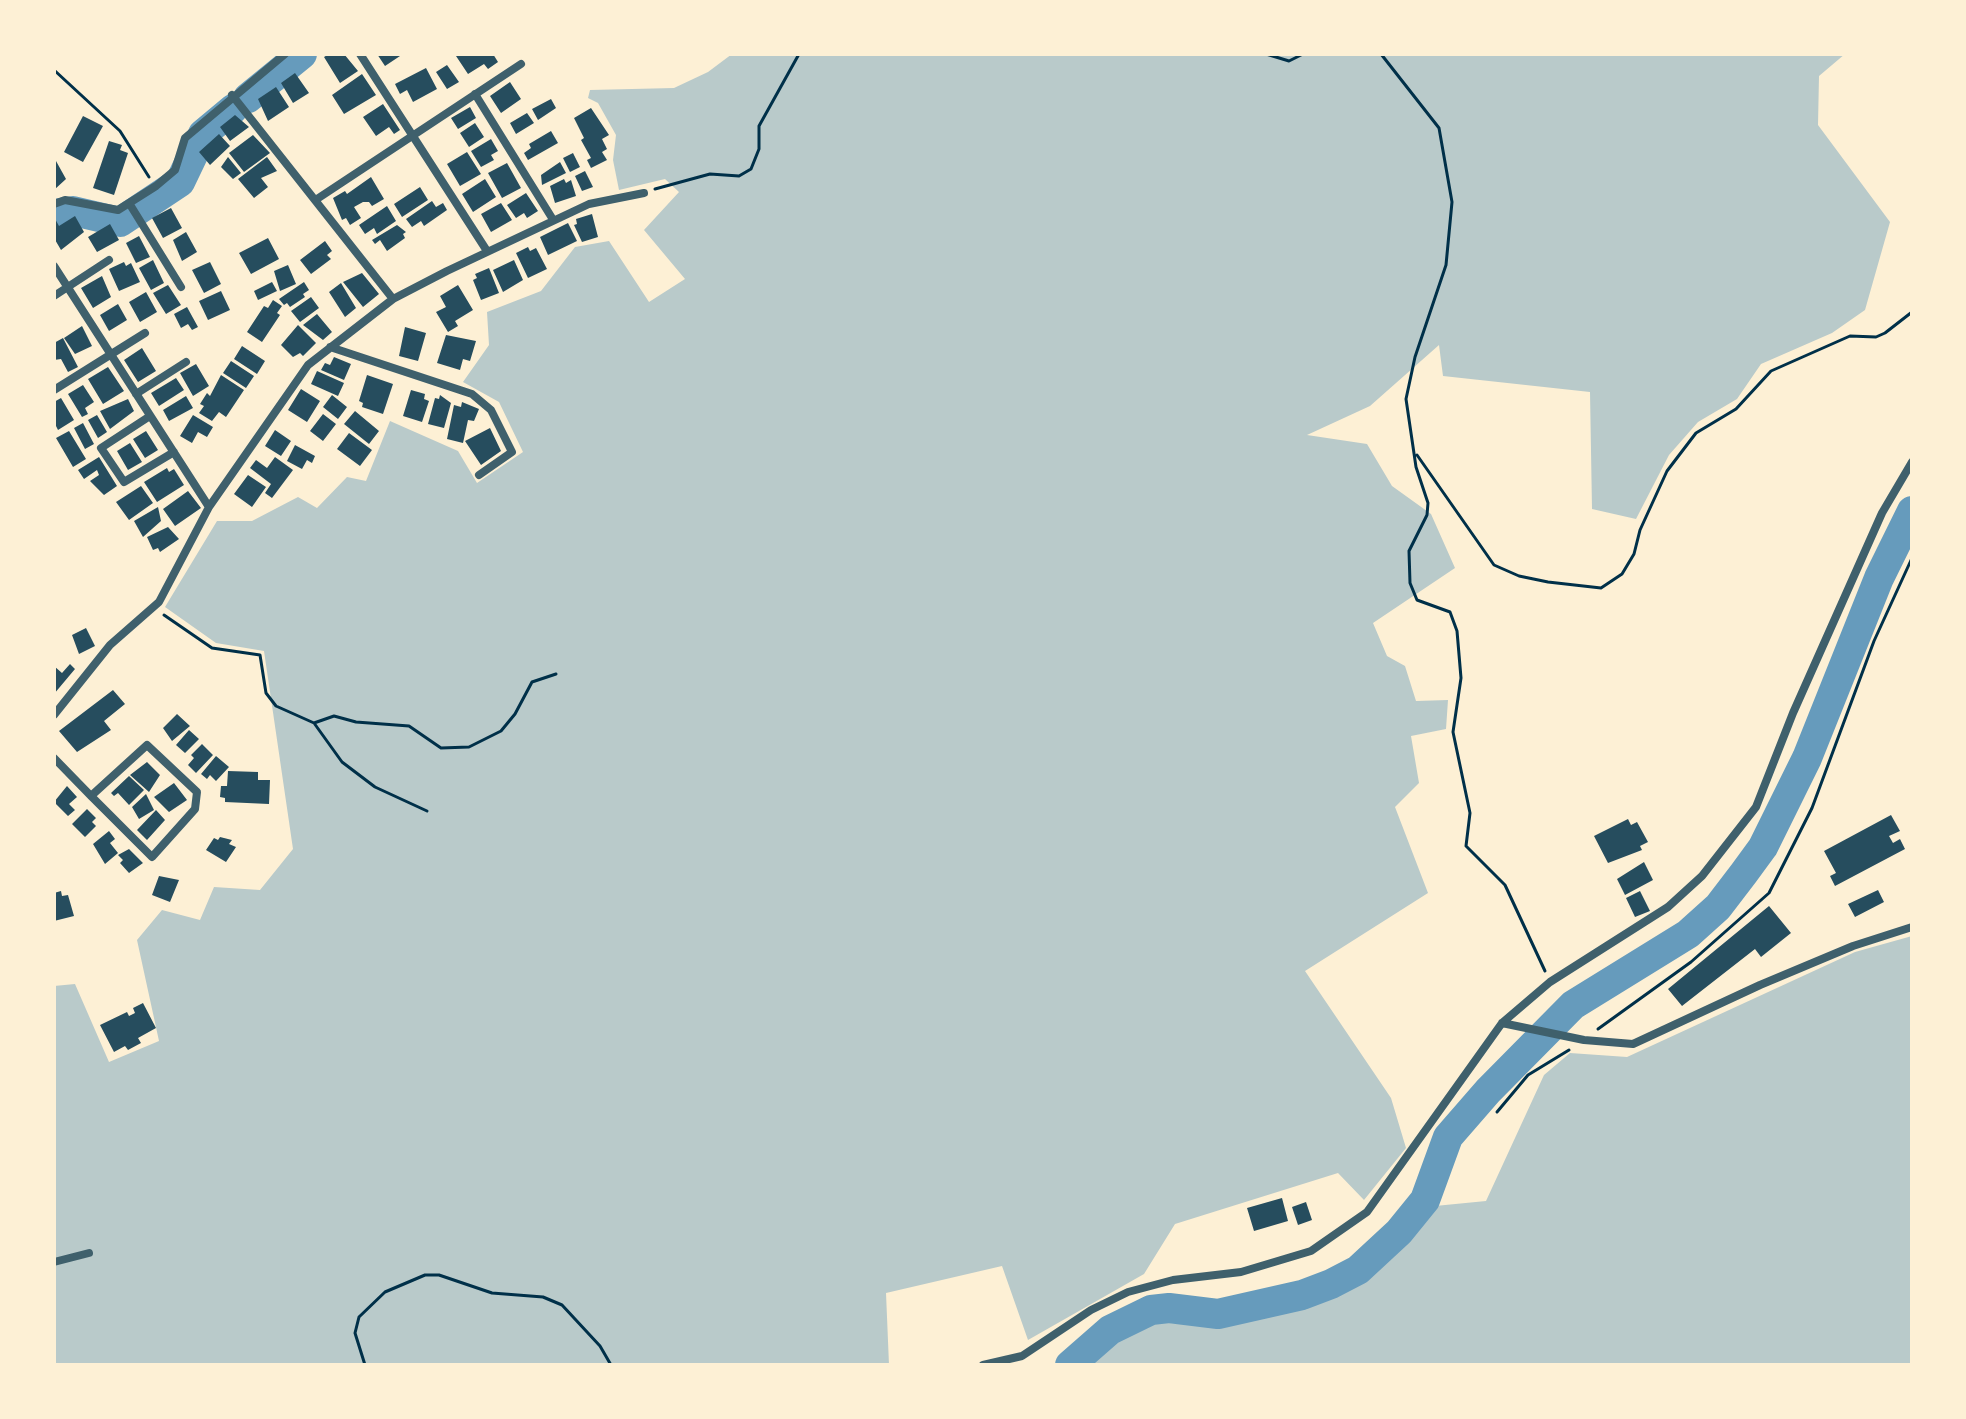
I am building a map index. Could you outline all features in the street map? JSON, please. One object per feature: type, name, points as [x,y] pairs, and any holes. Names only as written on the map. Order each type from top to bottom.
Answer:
[{"type":"street","points":[[54,204],[65,200],[118,210],[133,209],[175,170],[185,138],[232,95],[285,54]]},
{"type":"street","points":[[360,54],[487,251]]},
{"type":"street","points":[[317,199],[521,64]]},
{"type":"street","points":[[475,94],[552,218]]},
{"type":"street","points":[[232,95],[393,299]]},
{"type":"street","points":[[54,715],[110,645],[154,608],[209,507],[308,365],[393,299],[552,218],[589,204],[644,193]]},
{"type":"street","points":[[133,209],[181,287]]},
{"type":"street","points":[[54,296],[109,260]]},
{"type":"street","points":[[54,266],[209,507]]},
{"type":"street","points":[[54,390],[145,333]]},
{"type":"street","points":[[330,347],[472,394],[491,410],[512,452],[479,475]]},
{"type":"street","points":[[136,394],[186,362]]},
{"type":"street","points":[[150,416],[101,448],[124,482],[174,452]]},
{"type":"street","points":[[983,1365],[1022,1356],[1091,1310],[1128,1292],[1285,1261],[1333,1238],[1367,1212],[1389,1186],[1439,1109],[1502,1023],[1550,982],[1668,907],[1702,876],[1756,807],[1882,513],[1912,462]]},
{"type":"street","points":[[54,758],[91,796],[152,857],[195,809],[197,792],[147,745],[91,796]]},
{"type":"street","points":[[1502,1023],[1584,1040],[1633,1044],[1760,985],[1853,946],[1912,927]]},
{"type":"street","points":[[54,1262],[89,1253]]},
{"type":"path","points":[[644,193],[710,174],[739,176],[751,169],[759,149],[759,126],[799,54]]},
{"type":"path","points":[[1266,54],[1289,61],[1303,54]]},
{"type":"path","points":[[1381,54],[1439,128],[1452,202],[1446,265],[1415,357],[1406,399],[1417,455],[1416,467],[1428,503],[1427,515],[1409,551],[1410,583],[1417,600],[1450,612],[1457,631],[1461,678],[1453,732],[1470,813],[1466,846],[1505,885],[1550,982]]},
{"type":"path","points":[[54,70],[120,131],[156,186]]},
{"type":"path","points":[[1417,455],[1494,565],[1519,576],[1601,588],[1616,581],[1628,564],[1667,471],[1696,433],[1736,409],[1771,371],[1850,336],[1876,337],[1912,312]]},
{"type":"path","points":[[1497,1112],[1528,1075],[1584,1040],[1691,962],[1769,893],[1812,808],[1874,641],[1912,558]]},
{"type":"path","points":[[154,608],[212,648],[260,655],[266,693],[276,706],[314,723],[342,762],[375,787],[427,811]]},
{"type":"path","points":[[314,723],[334,716],[356,722],[409,726],[441,748],[469,747],[501,731],[515,714],[532,682],[556,674]]},
{"type":"path","points":[[365,1365],[355,1333],[359,1317],[385,1292],[425,1275],[439,1275],[492,1293],[543,1297],[562,1305],[600,1346],[611,1365]]},
{"type":"shaded area","points":[[732,54],[1845,54],[1819,76],[1818,125],[1890,222],[1865,310],[1832,333],[1761,364],[1737,399],[1698,422],[1669,455],[1636,519],[1592,509],[1590,392],[1443,376],[1439,345],[1370,406],[1307,435],[1367,444],[1392,486],[1431,514],[1455,568],[1373,623],[1387,656],[1405,666],[1416,701],[1448,700],[1446,729],[1411,736],[1419,783],[1395,807],[1428,893],[1305,971],[1391,1098],[1406,1148],[1364,1200],[1338,1173],[1175,1224],[1144,1274],[1028,1340],[1002,1266],[886,1293],[889,1365],[54,1365],[54,986],[75,984],[109,1062],[159,1041],[137,940],[162,910],[200,920],[214,887],[260,890],[293,849],[264,651],[216,643],[165,607],[217,521],[252,521],[298,497],[317,508],[347,477],[366,481],[390,421],[458,451],[477,483],[523,452],[499,402],[463,382],[489,345],[487,312],[541,291],[575,247],[609,241],[649,302],[685,279],[644,230],[679,192],[665,179],[619,190],[613,160],[616,135],[598,103],[588,98],[590,90],[674,88],[708,72]]},
{"type":"shaded area","points":[[1912,936],[1912,1365],[1087,1365],[1116,1340],[1154,1322],[1220,1326],[1305,1306],[1335,1295],[1365,1279],[1387,1261],[1435,1206],[1486,1201],[1544,1075],[1570,1053],[1627,1057],[1855,952]]},
{"type":"building","points":[[344,54],[358,71],[340,83],[324,57]]},
{"type":"building","points":[[377,54],[403,54],[385,66]]},
{"type":"building","points":[[493,54],[498,62],[488,69],[484,64],[468,74],[456,56]]},
{"type":"building","points":[[447,65],[459,82],[447,89],[436,72]]},
{"type":"building","points":[[426,68],[437,89],[413,102],[407,90],[400,94],[395,84]]},
{"type":"building","points":[[295,73],[309,93],[293,103],[281,83]]},
{"type":"building","points":[[362,74],[376,95],[344,114],[332,95]]},
{"type":"building","points":[[510,82],[521,99],[501,113],[490,96]]},
{"type":"building","points":[[276,87],[289,107],[268,121],[258,99]]},
{"type":"building","points":[[551,99],[556,108],[538,120],[532,109]]},
{"type":"building","points":[[383,104],[400,130],[394,134],[389,127],[376,136],[363,117]]},
{"type":"building","points":[[470,107],[476,118],[458,129],[451,118]]},
{"type":"building","points":[[591,108],[609,135],[602,139],[607,149],[602,152],[607,160],[591,168],[587,160],[591,158],[574,118]]},
{"type":"building","points":[[527,113],[534,123],[516,134],[510,123]]},
{"type":"building","points":[[235,115],[249,127],[230,141],[220,127]]},
{"type":"building","points":[[83,116],[103,126],[83,162],[64,152]]},
{"type":"building","points":[[475,123],[484,137],[469,147],[460,133]]},
{"type":"building","points":[[551,131],[558,143],[528,160],[524,153],[531,148],[529,144]]},
{"type":"building","points":[[219,134],[230,146],[210,165],[199,152]]},
{"type":"building","points":[[253,135],[270,153],[244,172],[229,153]]},
{"type":"building","points":[[491,139],[498,151],[491,155],[494,160],[481,167],[471,151]]},
{"type":"building","points":[[109,141],[122,145],[120,150],[128,153],[114,195],[93,188]]},
{"type":"building","points":[[467,152],[481,174],[460,186],[447,164]]},
{"type":"building","points":[[573,153],[580,167],[570,172],[563,158]]},
{"type":"building","points":[[228,157],[241,173],[233,179],[221,167]]},
{"type":"building","points":[[267,157],[277,171],[261,178],[268,187],[254,198],[238,179]]},
{"type":"building","points":[[54,162],[66,179],[54,190]]},
{"type":"building","points":[[560,162],[566,173],[542,185],[541,175]]},
{"type":"building","points":[[507,163],[521,188],[502,198],[488,173]]},
{"type":"building","points":[[585,171],[593,187],[582,191],[575,176]]},
{"type":"building","points":[[371,177],[384,199],[372,206],[369,202],[363,202],[354,207],[361,218],[350,225],[346,218],[342,220],[333,198],[345,191],[347,194]]},
{"type":"building","points":[[485,179],[496,197],[473,212],[462,194]]},
{"type":"building","points":[[564,179],[566,183],[571,180],[576,196],[555,203],[550,186]]},
{"type":"building","points":[[420,187],[428,200],[402,217],[394,204]]},
{"type":"building","points":[[526,193],[538,211],[527,218],[524,213],[516,218],[507,205]]},
{"type":"building","points":[[432,201],[436,207],[443,203],[447,210],[424,226],[421,221],[412,227],[406,219]]},
{"type":"building","points":[[501,203],[512,220],[491,232],[481,214]]},
{"type":"building","points":[[387,206],[396,221],[377,234],[374,228],[365,234],[359,225]]},
{"type":"building","points":[[171,208],[182,228],[163,238],[152,218]]},
{"type":"building","points":[[592,214],[598,237],[582,242],[574,225],[577,224],[576,219]]},
{"type":"building","points":[[75,216],[84,232],[61,250],[54,238],[54,217],[59,226]]},
{"type":"building","points":[[568,223],[577,241],[548,255],[540,237]]},
{"type":"building","points":[[110,224],[119,240],[97,252],[88,237]]},
{"type":"building","points":[[397,225],[406,232],[403,234],[405,238],[387,251],[380,240],[375,244],[372,240]]},
{"type":"building","points":[[186,232],[197,252],[182,261],[173,240]]},
{"type":"building","points":[[139,236],[150,257],[136,263],[126,243]]},
{"type":"building","points":[[268,238],[279,259],[251,274],[239,253]]},
{"type":"building","points":[[325,241],[332,251],[327,255],[331,259],[311,274],[300,260]]},
{"type":"building","points":[[528,247],[530,251],[536,248],[547,269],[528,278],[516,253]]},
{"type":"building","points":[[153,260],[164,283],[151,290],[139,268]]},
{"type":"building","points":[[514,260],[523,280],[503,292],[493,270]]},
{"type":"building","points":[[124,262],[126,266],[131,263],[140,282],[119,291],[109,269]]},
{"type":"building","points":[[210,262],[221,284],[204,293],[192,270]]},
{"type":"building","points":[[288,265],[296,284],[280,291],[274,271]]},
{"type":"building","points":[[489,268],[499,293],[481,300],[473,280],[477,278],[475,274]]},
{"type":"building","points":[[362,273],[379,294],[363,307],[343,282]]},
{"type":"building","points":[[102,276],[111,297],[93,308],[81,288]]},
{"type":"building","points":[[272,282],[277,291],[258,300],[254,291]]},
{"type":"building","points":[[304,282],[309,290],[303,294],[305,297],[290,307],[287,303],[284,305],[279,299]]},
{"type":"building","points":[[341,283],[356,308],[345,317],[329,292]]},
{"type":"building","points":[[168,285],[181,305],[166,314],[153,293]]},
{"type":"building","points":[[458,285],[473,310],[455,321],[458,326],[448,332],[436,312],[446,307],[440,296]]},
{"type":"building","points":[[221,291],[230,310],[208,320],[199,301]]},
{"type":"building","points":[[146,292],[157,312],[140,322],[129,302]]},
{"type":"building","points":[[311,297],[319,308],[300,322],[291,311]]},
{"type":"building","points":[[273,300],[282,306],[277,313],[280,315],[262,342],[247,332],[264,306],[268,308]]},
{"type":"building","points":[[118,304],[127,320],[109,331],[100,315]]},
{"type":"building","points":[[187,307],[198,327],[192,330],[188,324],[181,328],[174,314]]},
{"type":"building","points":[[317,314],[332,332],[323,340],[303,325]]},
{"type":"building","points":[[298,325],[316,343],[303,356],[300,353],[293,357],[281,345]]},
{"type":"building","points":[[82,326],[92,346],[75,354],[64,338]]},
{"type":"building","points":[[405,327],[426,333],[418,361],[399,356]]},
{"type":"building","points":[[446,335],[476,341],[470,361],[463,359],[460,370],[437,363]]},
{"type":"building","points":[[63,338],[78,367],[68,372],[61,359],[54,360],[54,343]]},
{"type":"building","points":[[242,346],[265,361],[257,374],[234,359]]},
{"type":"building","points":[[142,348],[156,371],[138,382],[124,360]]},
{"type":"building","points":[[334,357],[351,364],[344,380],[321,370],[325,363],[330,365]]},
{"type":"building","points":[[231,361],[254,376],[246,388],[223,373]]},
{"type":"building","points":[[196,364],[209,386],[193,396],[180,373]]},
{"type":"building","points":[[108,367],[124,391],[103,404],[88,379]]},
{"type":"building","points":[[317,371],[344,383],[338,396],[311,384]]},
{"type":"building","points":[[221,375],[244,390],[226,417],[219,412],[212,421],[199,413],[204,406],[200,404],[207,393],[210,396]]},
{"type":"building","points":[[367,375],[393,384],[383,414],[362,407],[363,403],[359,401]]},
{"type":"building","points":[[176,378],[184,390],[159,406],[151,393]]},
{"type":"building","points":[[83,385],[94,402],[85,408],[88,414],[82,417],[68,394]]},
{"type":"building","points":[[301,389],[320,401],[307,422],[288,410]]},
{"type":"building","points":[[411,390],[425,394],[424,399],[429,401],[422,422],[403,416]]},
{"type":"building","points":[[332,395],[347,407],[338,419],[323,407]]},
{"type":"building","points":[[440,395],[451,403],[444,428],[428,424],[435,398],[439,399]]},
{"type":"building","points":[[186,396],[193,408],[169,421],[163,410]]},
{"type":"building","points":[[61,398],[74,420],[58,430],[54,422],[54,402]]},
{"type":"building","points":[[128,399],[134,411],[110,429],[100,411]]},
{"type":"building","points":[[462,402],[479,409],[474,421],[468,420],[463,443],[447,439],[454,405],[461,407]]},
{"type":"building","points":[[355,411],[379,431],[369,444],[344,424]]},
{"type":"building","points":[[323,414],[336,424],[323,441],[310,431]]},
{"type":"building","points":[[97,415],[107,432],[98,438],[88,420]]},
{"type":"building","points":[[193,415],[213,427],[207,437],[198,432],[192,443],[180,436]]},
{"type":"building","points":[[83,423],[94,444],[85,449],[74,428]]},
{"type":"building","points":[[490,428],[501,451],[481,465],[465,441]]},
{"type":"building","points":[[275,430],[291,441],[281,456],[265,446]]},
{"type":"building","points":[[69,431],[86,459],[73,467],[56,438]]},
{"type":"building","points":[[146,431],[158,450],[145,458],[133,439]]},
{"type":"building","points":[[349,433],[372,450],[360,466],[337,449]]},
{"type":"building","points":[[130,443],[142,462],[128,470],[117,451]]},
{"type":"building","points":[[295,445],[315,456],[312,463],[307,460],[302,469],[287,461]]},
{"type":"building","points":[[99,457],[117,486],[104,495],[90,481],[99,475],[97,470],[84,479],[78,470]]},
{"type":"building","points":[[275,457],[293,470],[272,498],[265,493],[271,484],[250,468],[256,460],[267,468]]},
{"type":"building","points":[[167,468],[169,472],[174,469],[184,485],[157,502],[144,482]]},
{"type":"building","points":[[248,475],[266,487],[252,507],[234,494]]},
{"type":"building","points":[[141,486],[153,503],[129,520],[116,502]]},
{"type":"building","points":[[188,491],[201,508],[175,526],[163,509]]},
{"type":"building","points":[[158,507],[161,521],[143,537],[134,521]]},
{"type":"building","points":[[168,527],[179,539],[160,552],[158,548],[153,550],[147,537]]},
{"type":"building","points":[[86,628],[95,646],[79,654],[72,635]]},
{"type":"building","points":[[70,664],[75,669],[54,694],[54,666],[62,673]]},
{"type":"building","points":[[113,690],[125,704],[104,721],[111,730],[77,752],[59,731]]},
{"type":"building","points":[[177,714],[190,726],[172,741],[163,728]]},
{"type":"building","points":[[189,730],[199,739],[185,753],[176,745]]},
{"type":"building","points":[[202,744],[213,755],[196,773],[188,765],[194,758],[191,755]]},
{"type":"building","points":[[216,756],[229,767],[216,781],[210,775],[207,779],[201,774]]},
{"type":"building","points":[[147,762],[160,775],[149,792],[130,775]]},
{"type":"building","points":[[228,771],[258,772],[258,780],[270,780],[269,804],[225,802],[225,798],[220,797],[221,786],[227,786]]},
{"type":"building","points":[[129,776],[144,790],[129,805],[118,793],[114,796],[111,793]]},
{"type":"building","points":[[174,783],[187,800],[169,812],[154,797]]},
{"type":"building","points":[[67,786],[77,797],[69,804],[75,810],[68,816],[54,802]]},
{"type":"building","points":[[146,794],[154,810],[139,819],[132,807]]},
{"type":"building","points":[[87,809],[96,818],[92,822],[96,826],[85,837],[72,824]]},
{"type":"building","points":[[156,810],[165,820],[147,840],[137,830]]},
{"type":"building","points":[[1891,815],[1900,831],[1889,836],[1893,843],[1900,839],[1905,849],[1835,886],[1830,876],[1836,873],[1824,851]]},
{"type":"building","points":[[1628,819],[1631,825],[1637,822],[1648,842],[1640,846],[1642,850],[1608,863],[1594,836]]},
{"type":"building","points":[[109,831],[115,839],[110,843],[118,853],[105,864],[93,844]]},
{"type":"building","points":[[220,837],[232,840],[229,844],[236,847],[226,862],[206,850],[214,838],[218,840]]},
{"type":"building","points":[[129,849],[143,863],[129,873],[120,863],[123,860],[118,855]]},
{"type":"building","points":[[1644,862],[1653,880],[1625,895],[1617,879]]},
{"type":"building","points":[[159,876],[179,880],[170,902],[152,895]]},
{"type":"building","points":[[1878,890],[1884,902],[1855,917],[1848,904]]},
{"type":"building","points":[[61,891],[62,896],[68,895],[74,916],[54,921],[54,893]]},
{"type":"building","points":[[1640,891],[1650,911],[1635,917],[1626,898]]},
{"type":"building","points":[[1769,906],[1791,933],[1761,957],[1755,949],[1682,1006],[1668,989]]},
{"type":"building","points":[[143,1003],[156,1028],[138,1038],[141,1043],[128,1050],[125,1046],[114,1052],[100,1025],[127,1012],[129,1016],[135,1013],[133,1008]]},
{"type":"building","points":[[1282,1198],[1288,1221],[1254,1231],[1247,1208]]},
{"type":"building","points":[[1306,1202],[1312,1220],[1298,1225],[1292,1207]]},
{"type":"waterway","points":[[248,98],[302,54]]},
{"type":"waterway","points":[[54,214],[73,211],[120,222],[180,182],[203,134],[233,109]]},
{"type":"waterway","points":[[1070,1365],[1110,1330],[1151,1310],[1169,1308],[1218,1314],[1302,1295],[1331,1284],[1358,1270],[1399,1232],[1425,1200],[1448,1137],[1488,1091],[1573,1005],[1688,934],[1718,907],[1763,847],[1807,758],[1879,578],[1912,511]]}]
